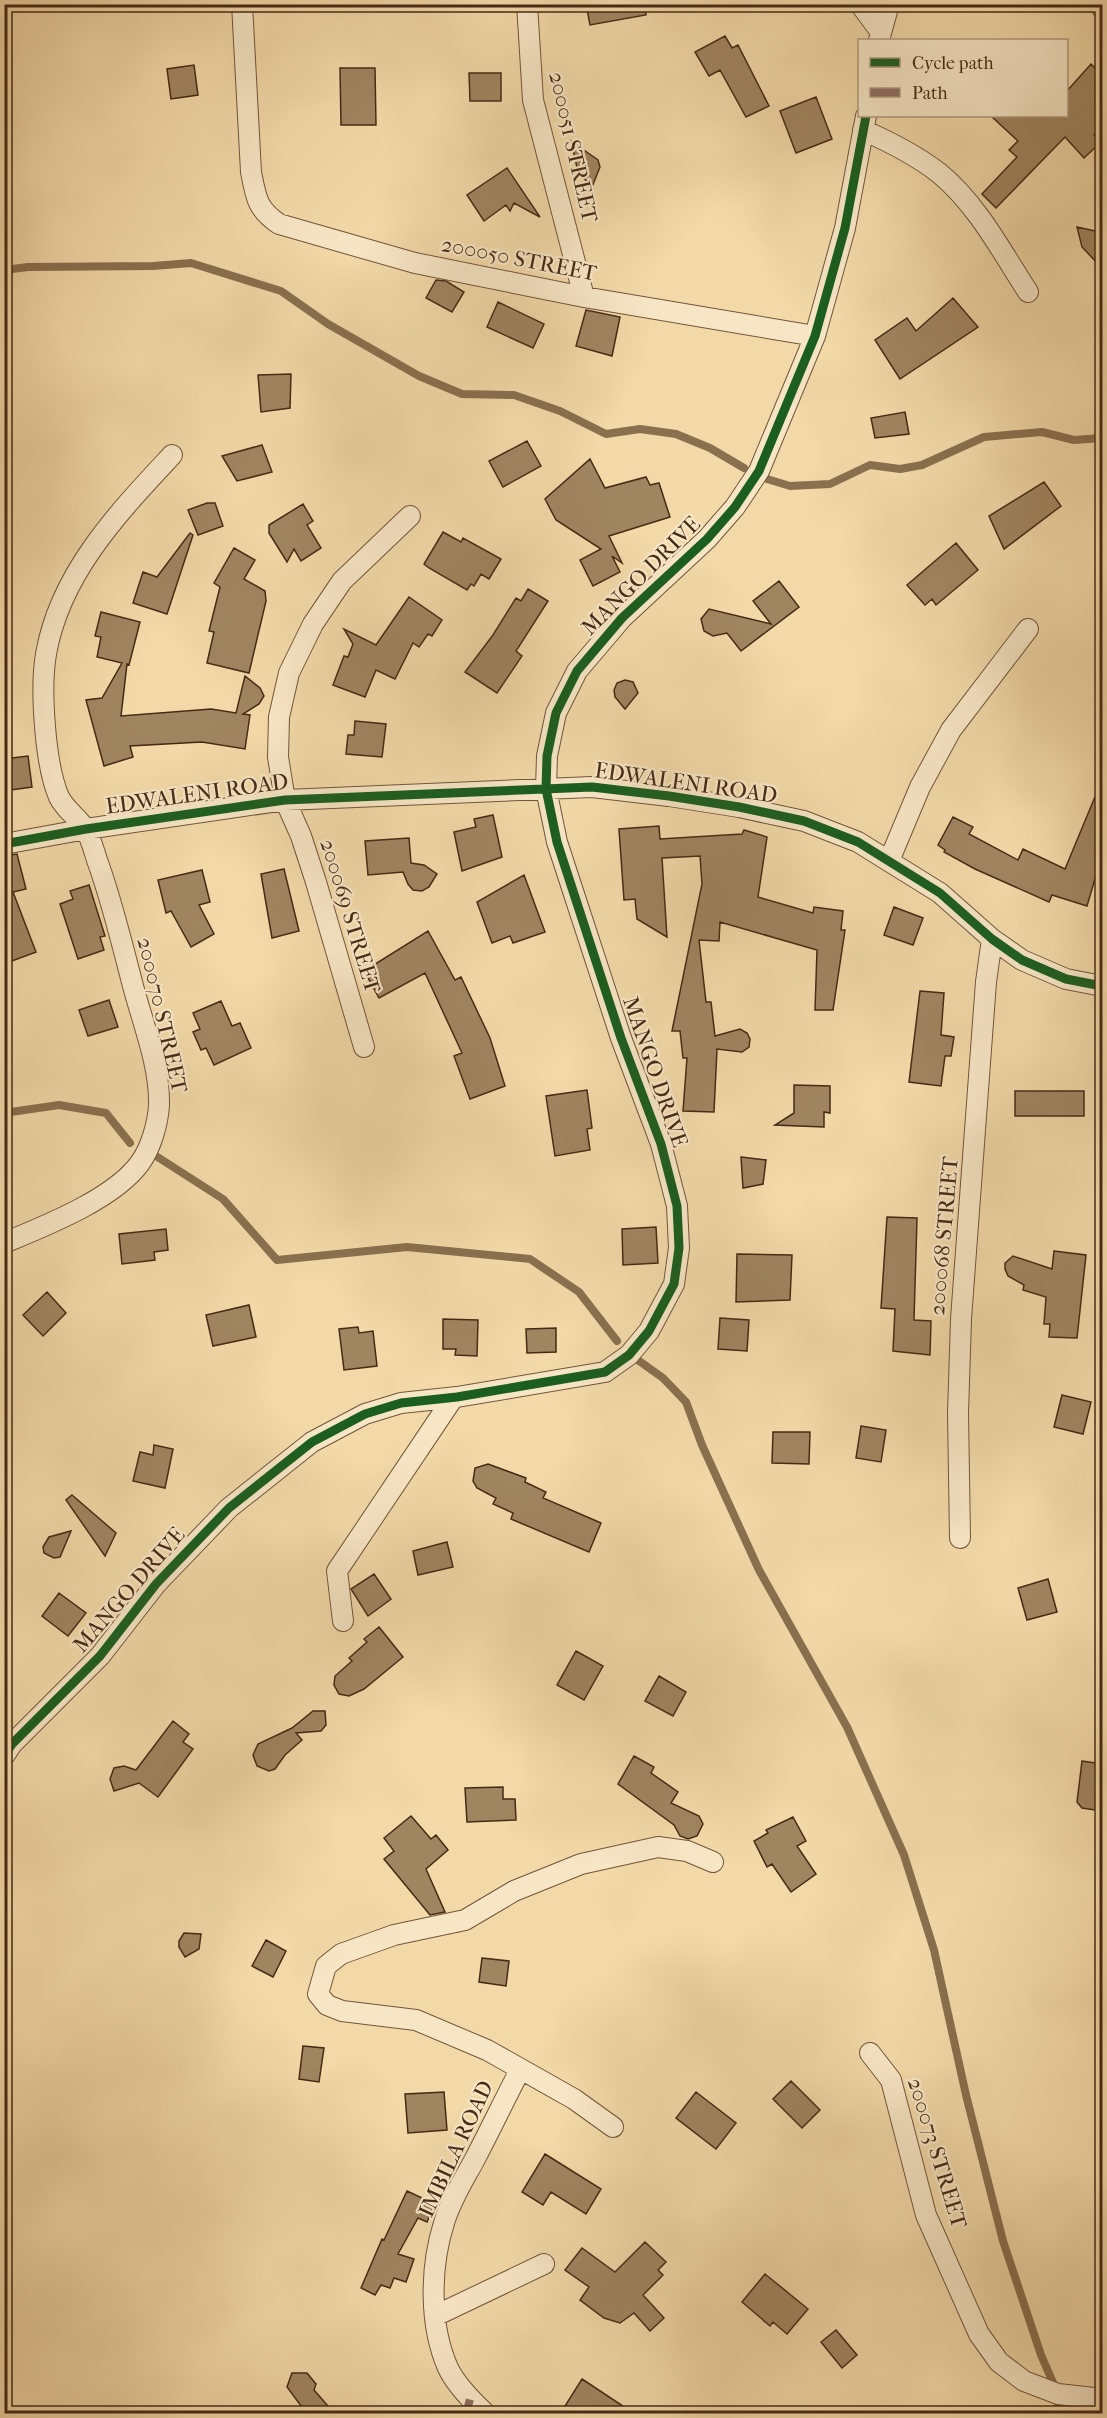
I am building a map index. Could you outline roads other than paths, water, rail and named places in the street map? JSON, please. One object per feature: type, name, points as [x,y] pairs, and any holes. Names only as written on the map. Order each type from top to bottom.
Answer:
[{"type":"street","name":"200050 STREET","points":[[242,4],[251,172],[256,198],[264,213],[279,224],[303,233],[415,263],[584,297],[815,336]]},
{"type":"street","name":"200051 STREET","points":[[527,4],[533,100],[584,297]]},
{"type":"street","points":[[860,4],[880,36]]},
{"type":"street","points":[[880,36],[890,4]]},
{"type":"street","points":[[864,123],[940,174],[978,216],[1028,292]]},
{"type":"street","name":"MANGO DRIVE","points":[[4,1756],[12,1744],[100,1656],[156,1584],[229,1508],[312,1442],[365,1414],[401,1403],[453,1398],[605,1372],[629,1355],[649,1331],[674,1284],[679,1248],[677,1206],[661,1144],[621,1038],[557,842],[546,789],[547,756],[556,713],[577,671],[622,618],[707,539],[735,507],[759,471],[815,336],[844,228],[864,123]]},
{"type":"street","points":[[86,829],[70,814],[59,797],[47,748],[46,654],[64,596],[86,558],[127,504],[172,455]]},
{"type":"street","name":"200069 STREET","points":[[364,1047],[316,882],[301,836],[285,800],[278,758],[279,717],[289,673],[313,624],[342,581],[410,516]]},
{"type":"street","points":[[889,861],[920,787],[951,730],[1028,629]]},
{"type":"street","name":"EDWALENI ROAD","points":[[4,844],[86,829],[285,800],[592,787],[739,807],[804,821],[858,842],[940,893],[992,939],[1022,960],[1066,979],[1102,986]]},
{"type":"street","name":"200070 STREET","points":[[4,1243],[76,1212],[117,1184],[140,1163],[151,1143],[159,1106],[154,1068],[106,884],[86,829]]},
{"type":"street","name":"200068 STREET","points":[[960,1538],[961,1319],[986,982],[992,939]]},
{"type":"street","points":[[343,1622],[337,1571],[453,1398]]},
{"type":"street","name":"IMBILA ROAD","points":[[613,2127],[574,2099],[487,2050],[426,2024],[385,2015],[342,2011],[327,2005],[318,1994],[326,1966],[341,1954],[394,1935],[465,1920],[514,1891],[581,1864],[658,1846],[687,1851],[713,1862]]},
{"type":"street","name":"200073 STREET","points":[[870,2053],[891,2080],[927,2215],[979,2334],[999,2362],[1024,2381],[1058,2394],[1102,2397]]},
{"type":"street","name":"IMBILA ROAD","points":[[486,2414],[470,2399],[448,2369],[435,2316],[434,2292],[444,2223],[458,2190],[520,2070]]},
{"type":"street","points":[[435,2316],[544,2264]]},
{"type":"waterway","points":[[4,270],[28,267],[153,266],[191,263],[281,291],[328,324],[419,376],[462,394],[514,395],[560,411],[606,434],[640,429],[676,434],[710,448],[744,468]]},
{"type":"waterway","points":[[767,479],[790,486],[830,484],[870,465],[900,469],[922,465],[984,437],[1042,432],[1074,440],[1102,438]]},
{"type":"waterway","points":[[4,1113],[59,1105],[106,1113],[130,1143]]},
{"type":"waterway","points":[[156,1156],[223,1199],[277,1260],[407,1247],[530,1259],[579,1292],[617,1341]]},
{"type":"waterway","points":[[635,1358],[663,1378],[686,1402],[702,1445],[759,1570],[847,1727],[904,1855],[934,1950],[966,2095],[1003,2241],[1041,2355],[1058,2394],[1058,2414]]}]
